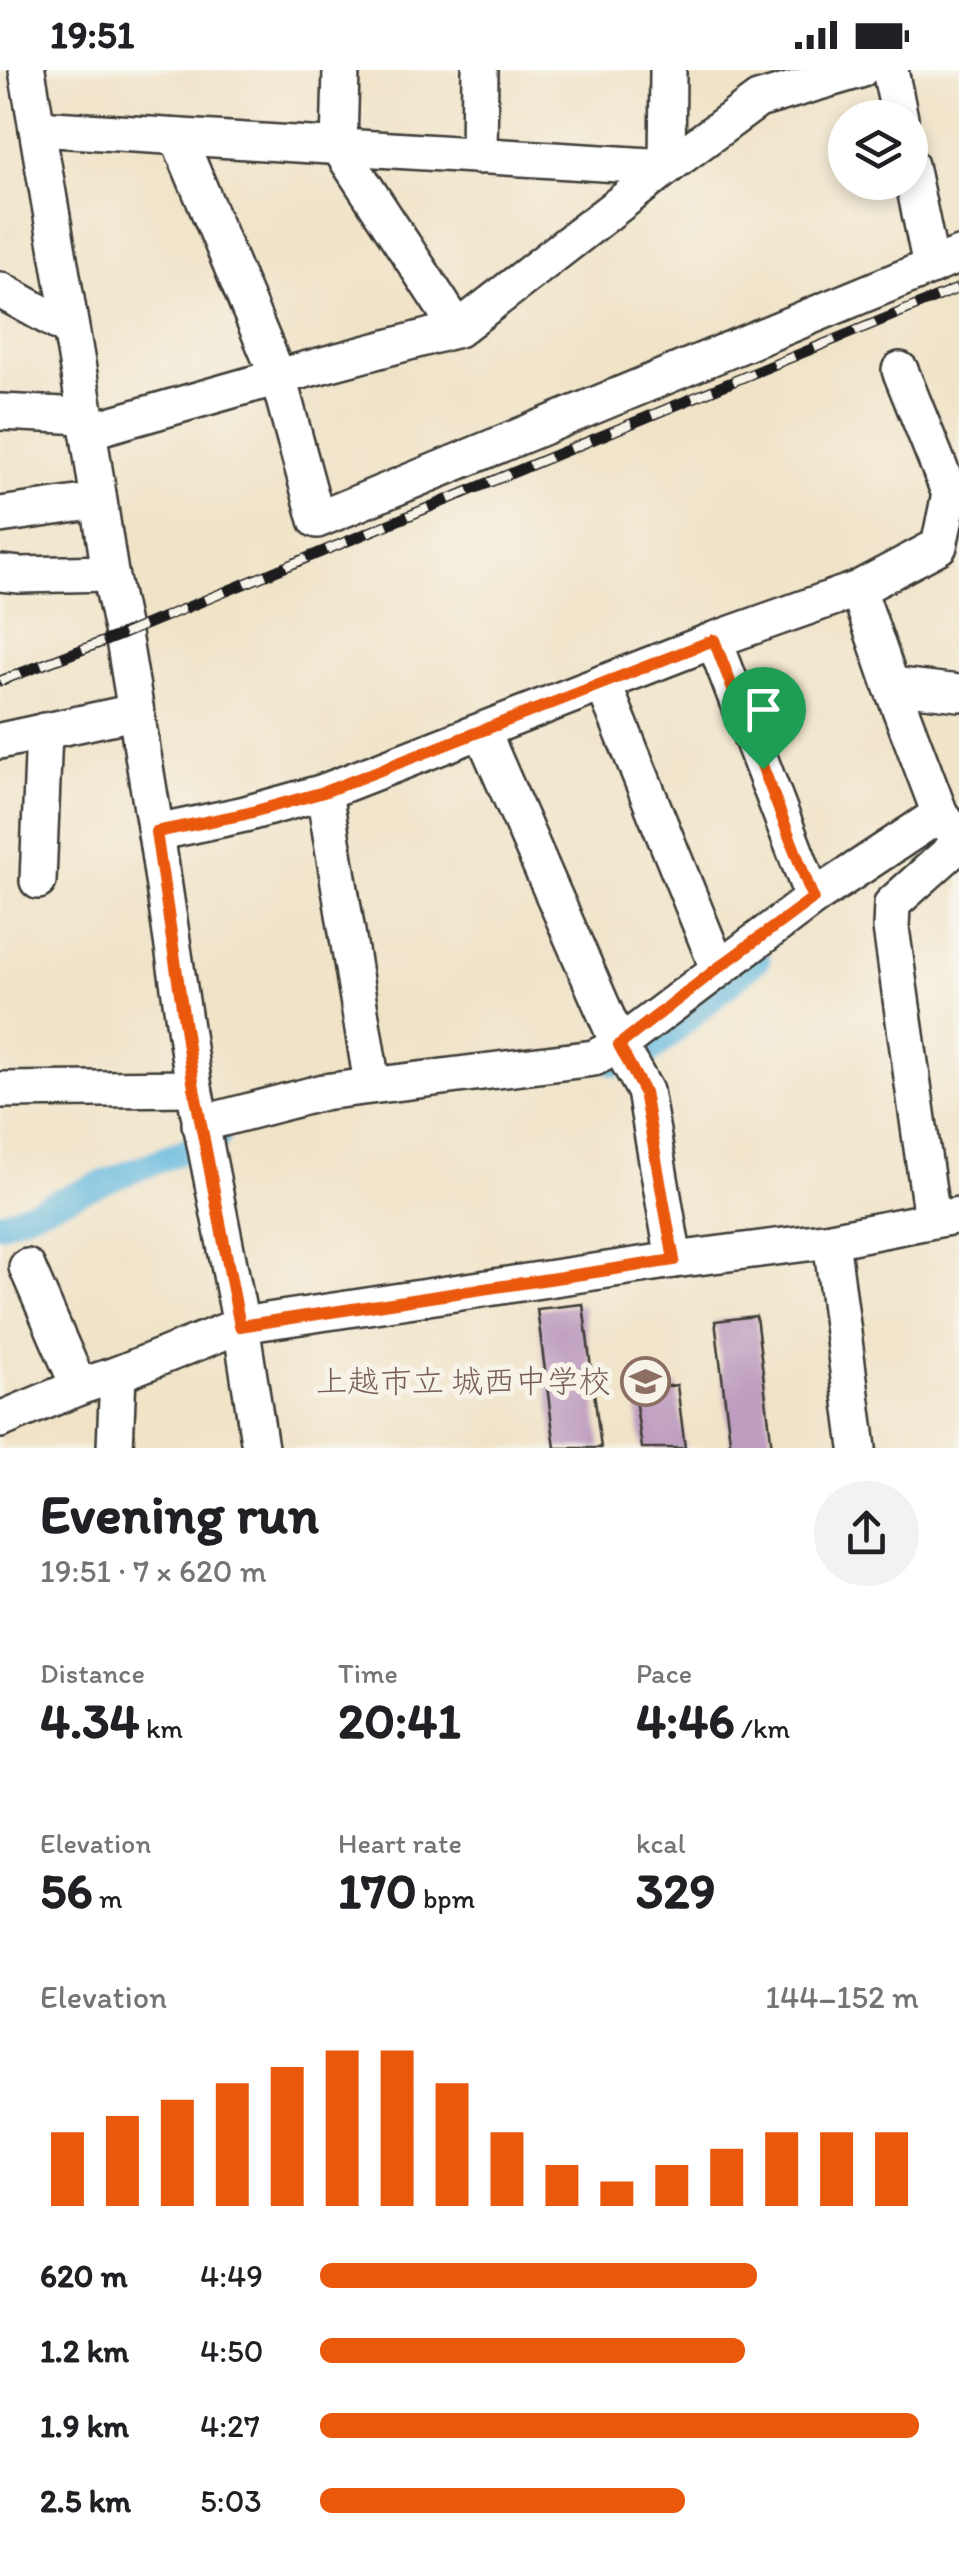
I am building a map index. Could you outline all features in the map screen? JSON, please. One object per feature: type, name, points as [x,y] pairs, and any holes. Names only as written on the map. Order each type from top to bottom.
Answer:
[{"type":"street","points":[[27,70],[156,832],[200,1124],[260,1448]]},
{"type":"street","points":[[341,70],[339,147],[458,329]]},
{"type":"street","points":[[480,70],[480,156]]},
{"type":"street","points":[[667,167],[668,70]]},
{"type":"street","points":[[0,412],[87,424],[458,329],[758,100],[860,70]]},
{"type":"street","points":[[890,70],[896,100]]},
{"type":"street","points":[[37,128],[667,167]]},
{"type":"street","points":[[178,137],[278,376],[316,520],[945,260],[923,200]]},
{"type":"street","points":[[0,290],[70,328]]},
{"type":"street","points":[[156,832],[245,814],[324,792],[858,588],[939,546],[954,494],[900,370]]},
{"type":"street","points":[[0,515],[98,501]]},
{"type":"street","points":[[0,574],[110,573]]},
{"type":"street","points":[[858,588],[891,686],[952,832]]},
{"type":"street","points":[[714,640],[813,898]]},
{"type":"street","points":[[603,683],[718,968]]},
{"type":"street","points":[[891,686],[959,693]]},
{"type":"street","points":[[0,741],[134,712]]},
{"type":"street","points":[[38,881],[44,730]]},
{"type":"street","points":[[482,731],[619,1045],[644,1092],[674,1260]]},
{"type":"street","points":[[324,792],[372,1084]]},
{"type":"street","points":[[200,1124],[323,1092],[594,1058],[619,1045],[813,898],[952,832]]},
{"type":"street","points":[[0,1420],[240,1326],[830,1240],[945,1217],[891,928],[892,904],[952,832]]},
{"type":"street","points":[[0,1090],[194,1088]]},
{"type":"street","points":[[830,1240],[858,1448]]},
{"type":"street","points":[[27,1266],[79,1387]]},
{"type":"street","points":[[114,1448],[118,1374]]},
{"type":"building","points":[[583,1304],[601,1448],[555,1448],[537,1309]]},
{"type":"building","points":[[756,1316],[772,1448],[731,1448],[715,1321]]},
{"type":"building","points":[[677,1385],[685,1448],[642,1448],[634,1391]]},
{"type":"waterway","points":[[615,1064],[650,1052],[758,959]]},
{"type":"waterway","points":[[0,1224],[218,1137]]},
{"type":"railway","points":[[0,681],[123,634],[959,288]]},
{"type":"place","name":"上越市立 城西中学校","points":[[646,1381]]},
{"type":"route","points":[[714,640],[763,769],[813,898],[619,1045],[644,1092],[674,1260],[240,1326],[194,1088],[156,832],[245,814],[324,792],[714,640]]}]
